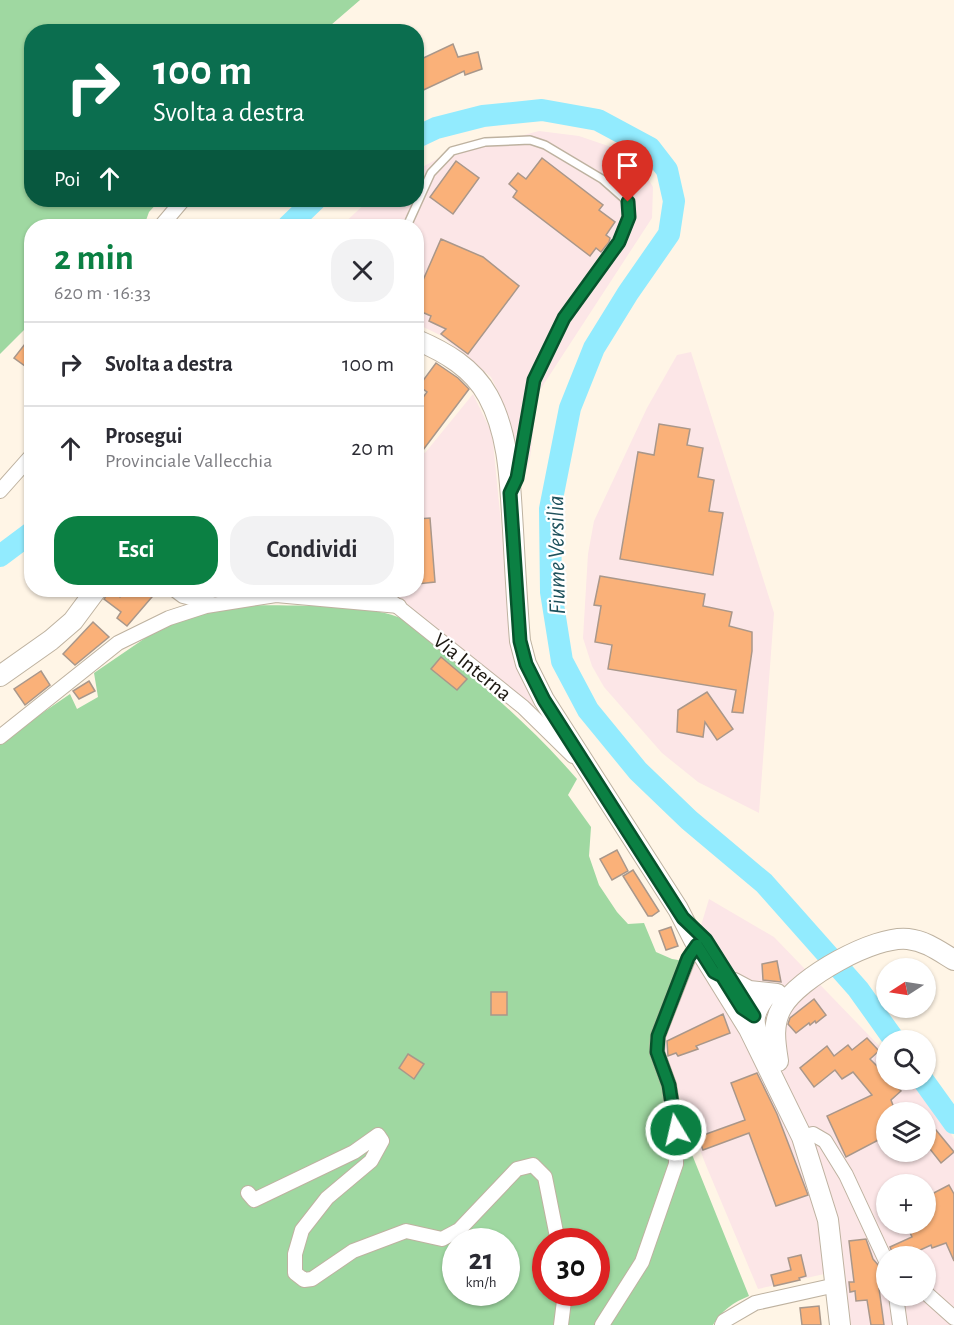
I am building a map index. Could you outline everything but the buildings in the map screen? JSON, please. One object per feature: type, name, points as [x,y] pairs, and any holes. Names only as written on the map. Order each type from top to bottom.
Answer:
[{"type":"main road","points":[[424,343],[444,352],[468,369],[488,395],[504,440],[520,641],[526,664],[544,700],[683,918],[697,945],[750,1020]]},
{"type":"main road","points":[[0,676],[51,640],[72,621],[91,597]]},
{"type":"main road","points":[[683,918],[706,940],[734,982],[750,1020],[775,1066],[802,1137],[828,1220],[840,1325]]},
{"type":"main road","points":[[775,1066],[774,1032],[778,1014],[801,987],[848,955],[874,943],[907,938],[926,942],[954,960]]},
{"type":"main road","points":[[734,982],[749,991],[767,994],[801,987]]},
{"type":"main road","points":[[750,1020],[767,994]]},
{"type":"main road","points":[[750,1020],[778,1014]]},
{"type":"street","points":[[167,219],[177,207]]},
{"type":"street","points":[[0,491],[24,464]]},
{"type":"street","points":[[0,737],[118,643],[169,618],[187,612],[262,597]]},
{"type":"street","points":[[298,597],[399,606]]},
{"type":"street","name":"Via Interna","points":[[387,597],[523,707],[595,779]]},
{"type":"street","points":[[602,1325],[642,1262],[676,1164],[676,1130],[669,1085],[657,1052],[658,1036],[688,958],[697,945]]},
{"type":"street","points":[[802,1137],[813,1134],[830,1147],[846,1175],[879,1246]]},
{"type":"street","points":[[248,1193],[254,1200],[354,1152],[378,1135],[382,1141],[371,1161],[327,1198],[302,1230],[295,1254],[295,1273],[304,1281],[312,1279],[353,1251],[406,1231],[442,1239],[450,1235],[459,1230],[517,1169],[533,1165],[545,1177],[555,1228]]},
{"type":"street","points":[[722,1325],[724,1321],[755,1303],[836,1285]]},
{"type":"street","points":[[936,1302],[954,1318]]},
{"type":"street","points":[[561,1325],[563,1306]]},
{"type":"street","points":[[897,1306],[900,1325]]},
{"type":"lane","points":[[424,188],[431,173],[452,151],[485,142],[530,140],[545,145],[602,179],[628,202],[629,217],[619,242],[564,318],[534,380],[517,478],[510,493]]},
{"type":"shaded area","points":[[539,131],[579,136],[620,150],[641,167],[653,187],[652,218],[538,393],[530,458],[522,485],[515,442],[506,409],[491,377],[440,335],[424,327],[424,219],[349,219],[361,207],[424,207],[424,166],[439,158]]},
{"type":"shaded area","points":[[691,352],[774,613],[759,813],[698,782],[662,753],[604,687],[592,666],[583,638],[588,554],[594,521],[647,408],[677,355]]},
{"type":"shaded area","points":[[473,394],[490,429],[493,442],[513,645],[536,711],[396,597],[424,597],[425,453]]},
{"type":"shaded area","points":[[709,899],[774,937],[876,1043],[876,1090],[922,1090],[933,1102],[876,1102],[876,1162],[936,1162],[936,1108],[954,1139],[954,1325],[849,1325],[842,1270],[758,1289],[705,1163],[660,1044],[690,962]]},
{"type":"green space","points":[[0,0],[360,0],[332,24],[24,24],[24,207],[154,207],[146,219],[24,219],[24,330],[0,354]]},
{"type":"green space","points":[[253,605],[347,608],[398,617],[420,631],[501,702],[548,747],[577,779],[568,795],[591,827],[589,856],[599,885],[628,924],[644,923],[656,952],[672,959],[690,962],[660,1044],[691,1152],[749,1296],[728,1308],[713,1325],[0,1325],[0,742],[70,694],[77,709],[98,697],[94,673],[157,630],[200,613]]},
{"type":"waterway","name":"Fiume Versilia","points":[[424,134],[436,128],[483,116],[542,110],[598,120],[650,148],[667,170],[674,201],[669,234],[628,293],[594,348],[570,408],[550,509],[551,592],[562,661],[588,710],[638,771],[689,820],[764,883],[858,989],[887,1030]]},
{"type":"waterway","name":"Fiume Versilia","points":[[295,219],[308,207]]},
{"type":"waterway","name":"Fiume Versilia","points":[[0,556],[24,538]]},
{"type":"waterway","name":"Fiume Versilia","points":[[930,1090],[954,1123]]},
{"type":"route","points":[[628,202],[629,217],[619,242],[564,318],[534,380],[517,478],[510,493],[520,641],[526,664],[544,700],[683,918],[706,940],[754,1016],[742,1008],[722,976],[714,972],[697,945],[688,958],[658,1036],[657,1052],[669,1085],[676,1130]]}]
